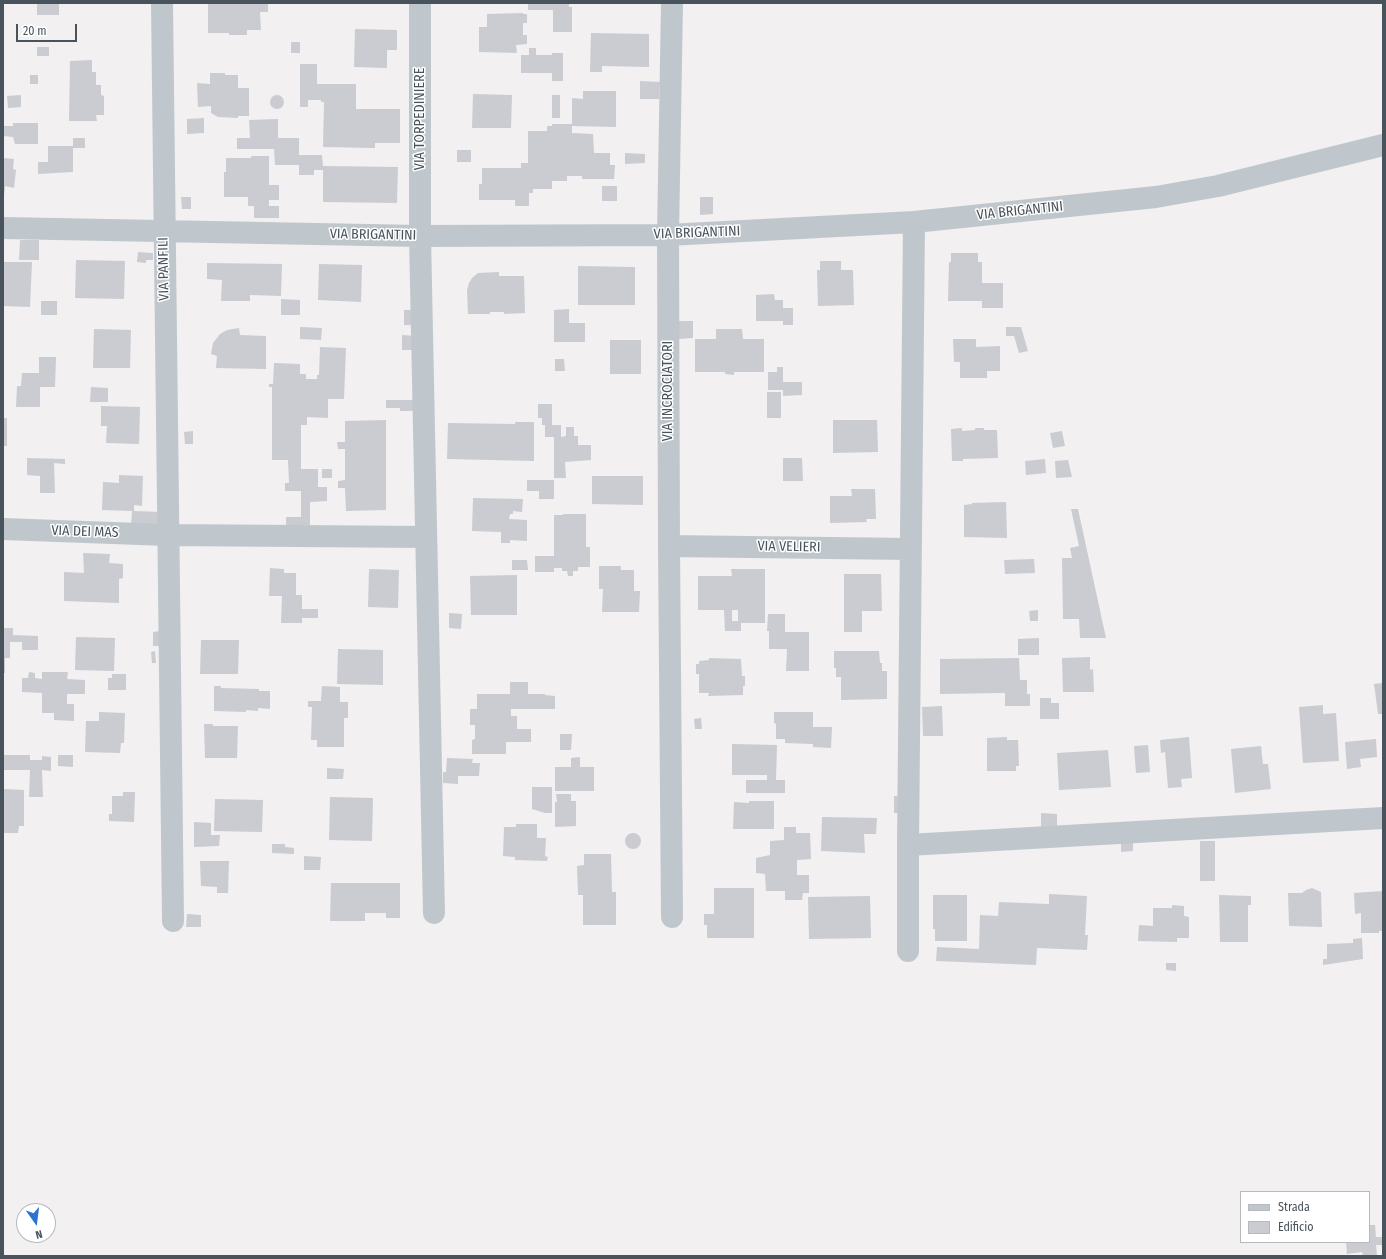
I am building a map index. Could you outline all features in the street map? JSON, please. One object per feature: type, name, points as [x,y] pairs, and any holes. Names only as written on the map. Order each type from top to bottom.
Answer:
[{"type":"street","name":"VIA PANFILI","points":[[162,3],[167,535],[173,921]]},
{"type":"street","name":"VIA TORPEDINIERE","points":[[420,3],[420,236],[434,913]]},
{"type":"street","name":"VIA INCROCIATORI","points":[[672,3],[668,235],[668,546],[672,917]]},
{"type":"street","name":"VIA BRIGANTINI","points":[[3,228],[420,236],[668,235],[914,222],[1156,197],[1218,186],[1383,145]]},
{"type":"street","points":[[908,951],[910,549],[914,222]]},
{"type":"street","name":"VIA DEI MAS","points":[[3,529],[167,535],[426,537]]},
{"type":"street","name":"VIA VELIERI","points":[[668,546],[910,549]]},
{"type":"street","points":[[908,845],[1383,818]]},
{"type":"building","points":[[37,3],[59,3],[59,15],[37,15]]},
{"type":"building","points":[[208,3],[268,3],[268,12],[260,12],[261,30],[247,30],[247,35],[208,33]]},
{"type":"building","points":[[528,3],[569,3],[569,7],[572,7],[572,32],[553,32],[553,10],[528,10]]},
{"type":"building","points":[[487,14],[527,14],[527,23],[523,23],[523,35],[527,35],[527,44],[516,45],[517,53],[479,52],[479,27],[487,27]]},
{"type":"building","points":[[355,29],[397,30],[397,50],[387,50],[387,68],[354,67]]},
{"type":"building","points":[[591,33],[649,34],[649,67],[602,66],[602,72],[590,72]]},
{"type":"building","points":[[291,42],[300,42],[300,53],[291,53]]},
{"type":"building","points":[[37,47],[49,47],[49,56],[37,56]]},
{"type":"building","points":[[529,48],[536,48],[536,55],[563,53],[563,81],[552,81],[552,73],[521,73],[521,55],[529,55]]},
{"type":"building","points":[[92,60],[92,72],[96,72],[96,85],[101,85],[101,95],[104,96],[104,115],[96,115],[97,121],[69,121],[70,61]]},
{"type":"building","points":[[300,64],[317,64],[317,84],[356,84],[356,109],[400,109],[400,143],[375,143],[375,148],[323,147],[324,102],[321,102],[321,100],[308,100],[308,107],[300,107]]},
{"type":"building","points":[[210,73],[238,75],[238,88],[249,88],[249,116],[238,116],[238,118],[218,117],[211,113],[211,106],[198,107],[197,83],[210,84]]},
{"type":"building","points":[[30,75],[38,75],[38,84],[30,84]]},
{"type":"building","points":[[640,81],[660,82],[659,99],[640,99]]},
{"type":"building","points":[[583,91],[616,91],[616,127],[572,126],[572,133],[593,134],[594,153],[610,153],[610,165],[615,165],[614,179],[582,179],[582,176],[567,176],[567,181],[552,181],[552,189],[533,189],[533,193],[529,193],[529,206],[515,206],[515,200],[479,200],[479,184],[482,184],[482,168],[521,168],[521,163],[528,163],[528,131],[547,131],[547,126],[552,126],[552,124],[572,124],[572,98],[583,99]]},
{"type":"building","points":[[473,94],[512,95],[511,128],[472,128]]},
{"type":"building","points":[[21,95],[21,107],[8,108],[7,96]]},
{"type":"building","points":[[277,95],[282,97],[284,102],[282,107],[277,109],[272,107],[270,102],[272,97]]},
{"type":"building","points":[[552,95],[560,95],[560,118],[552,118]]},
{"type":"building","points":[[204,118],[204,133],[187,134],[187,119]]},
{"type":"building","points":[[278,119],[278,138],[299,138],[299,155],[322,155],[323,166],[398,167],[397,203],[323,202],[323,170],[314,170],[314,175],[299,175],[299,165],[275,165],[274,149],[237,149],[237,138],[250,138],[249,120]]},
{"type":"building","points":[[13,123],[38,123],[38,144],[15,144],[13,137],[3,136],[3,126],[13,126]]},
{"type":"building","points":[[73,138],[85,138],[85,148],[73,148],[73,172],[38,174],[38,162],[48,162],[48,146],[73,146]]},
{"type":"building","points":[[457,150],[471,150],[471,162],[457,162]]},
{"type":"building","points":[[625,153],[645,154],[645,163],[625,164]]},
{"type":"building","points":[[251,156],[269,156],[269,185],[279,185],[279,200],[269,200],[269,206],[279,206],[279,218],[254,218],[254,206],[248,206],[248,197],[224,197],[224,172],[226,172],[226,158],[251,158]]},
{"type":"building","points":[[3,158],[14,159],[13,169],[16,170],[14,188],[5,186],[4,197],[3,197]]},
{"type":"building","points":[[602,186],[617,186],[617,201],[602,201]]},
{"type":"building","points":[[181,197],[191,197],[191,209],[182,209]]},
{"type":"building","points":[[700,197],[713,197],[713,214],[700,215]]},
{"type":"building","points":[[20,240],[39,240],[39,260],[19,260]]},
{"type":"building","points":[[138,252],[153,253],[153,260],[146,260],[146,263],[137,262]]},
{"type":"building","points":[[951,253],[978,253],[978,262],[982,262],[982,283],[1003,283],[1003,308],[982,308],[982,301],[948,301],[949,262],[951,262]]},
{"type":"building","points":[[76,260],[125,261],[124,299],[75,298]]},
{"type":"building","points":[[820,261],[841,261],[841,270],[853,270],[854,305],[818,306],[817,270],[820,270]]},
{"type":"building","points":[[3,262],[32,262],[30,307],[3,306]]},
{"type":"building","points":[[207,263],[282,264],[281,296],[250,295],[250,301],[221,301],[222,280],[207,279]]},
{"type":"building","points":[[319,264],[362,265],[361,302],[318,300]]},
{"type":"building","points":[[578,266],[635,267],[635,305],[578,305]]},
{"type":"building","points":[[499,272],[499,276],[524,276],[525,313],[504,314],[504,312],[490,312],[490,314],[468,314],[467,290],[472,278],[478,273]]},
{"type":"building","points":[[774,294],[775,300],[783,300],[783,308],[793,308],[793,325],[783,325],[783,321],[756,321],[756,295]]},
{"type":"building","points":[[281,299],[300,300],[300,315],[281,315]]},
{"type":"building","points":[[41,301],[57,301],[57,315],[41,315]]},
{"type":"building","points":[[569,309],[569,323],[585,323],[585,342],[554,342],[554,310]]},
{"type":"building","points":[[404,310],[416,310],[416,325],[404,325]]},
{"type":"building","points":[[678,321],[693,321],[693,338],[678,339]]},
{"type":"building","points":[[300,327],[322,328],[321,340],[300,339]]},
{"type":"building","points":[[1006,327],[1021,327],[1028,351],[1019,353],[1014,336],[1006,336]]},
{"type":"building","points":[[239,328],[240,335],[266,336],[266,369],[216,368],[217,356],[211,354],[213,343],[220,334],[227,330]]},
{"type":"building","points":[[94,329],[131,330],[130,368],[93,368]]},
{"type":"building","points":[[716,329],[742,329],[743,339],[764,339],[764,372],[734,372],[734,375],[725,374],[725,372],[695,372],[695,339],[716,339]]},
{"type":"building","points":[[402,335],[416,336],[416,350],[402,350]]},
{"type":"building","points":[[953,339],[976,339],[976,347],[1000,346],[1000,371],[987,371],[987,378],[960,378],[960,362],[954,362]]},
{"type":"building","points":[[610,340],[641,340],[641,374],[610,374]]},
{"type":"building","points":[[320,347],[346,348],[344,399],[328,399],[328,418],[307,417],[307,425],[301,425],[301,469],[318,469],[318,487],[327,487],[327,501],[310,502],[310,525],[301,525],[301,531],[286,530],[286,517],[301,517],[301,491],[285,491],[285,483],[289,483],[288,460],[272,460],[272,387],[269,387],[269,384],[273,384],[274,363],[300,364],[300,374],[306,374],[306,379],[317,379],[317,375],[319,375]]},
{"type":"building","points":[[39,357],[56,357],[55,387],[40,387],[40,407],[16,407],[17,386],[21,386],[22,373],[39,373]]},
{"type":"building","points":[[555,359],[564,359],[565,371],[555,371]]},
{"type":"building","points":[[777,367],[783,367],[783,382],[802,382],[802,395],[783,396],[783,390],[768,390],[768,372],[777,372]]},
{"type":"building","points":[[91,387],[108,388],[108,402],[90,402]]},
{"type":"building","points":[[767,392],[781,392],[781,418],[767,418]]},
{"type":"building","points":[[386,400],[422,400],[422,411],[400,411],[400,408],[386,408]]},
{"type":"building","points":[[538,404],[552,404],[552,425],[561,425],[561,437],[566,436],[566,427],[574,427],[574,436],[578,436],[578,445],[591,445],[591,460],[565,462],[566,478],[554,478],[554,437],[545,437],[545,425],[542,425],[542,418],[538,418]]},
{"type":"building","points":[[101,406],[140,407],[139,444],[106,443],[107,426],[101,426]]},
{"type":"building","points":[[3,418],[7,418],[7,446],[3,446]]},
{"type":"building","points":[[386,420],[386,510],[346,511],[345,488],[338,488],[338,481],[345,480],[345,449],[338,449],[337,442],[345,442],[345,421]]},
{"type":"building","points":[[833,420],[877,420],[878,452],[833,453]]},
{"type":"building","points":[[515,422],[534,422],[534,461],[447,459],[448,423],[515,424]]},
{"type":"building","points":[[962,428],[962,431],[975,430],[975,428],[997,430],[998,458],[963,459],[963,461],[952,461],[951,429]]},
{"type":"building","points":[[193,431],[193,444],[185,444],[184,432]]},
{"type":"building","points":[[1062,431],[1065,446],[1053,448],[1050,433]]},
{"type":"building","points":[[27,458],[65,459],[65,464],[54,463],[55,493],[40,493],[40,476],[27,475]]},
{"type":"building","points":[[783,458],[802,458],[803,481],[783,481]]},
{"type":"building","points":[[1045,459],[1046,473],[1026,475],[1025,461]]},
{"type":"building","points":[[1068,460],[1072,477],[1056,478],[1055,461]]},
{"type":"building","points":[[322,469],[332,469],[332,478],[322,478]]},
{"type":"building","points":[[119,475],[143,476],[142,506],[134,505],[134,511],[163,512],[162,527],[131,527],[132,511],[102,510],[103,482],[119,483]]},
{"type":"building","points":[[592,476],[643,476],[643,505],[592,504]]},
{"type":"building","points":[[527,480],[554,480],[554,499],[539,499],[539,491],[527,491]]},
{"type":"building","points":[[851,489],[875,489],[876,519],[866,519],[867,522],[830,523],[830,496],[852,496]]},
{"type":"building","points":[[473,498],[523,499],[522,512],[513,511],[513,514],[510,514],[509,519],[527,520],[527,541],[510,540],[510,543],[501,543],[501,532],[472,531]]},
{"type":"building","points":[[1006,502],[1007,538],[964,537],[964,505],[972,503]]},
{"type":"building","points":[[1071,509],[1078,509],[1106,638],[1080,638],[1079,619],[1063,619],[1062,558],[1072,558],[1070,548],[1079,546]]},
{"type":"building","points":[[586,514],[586,547],[590,547],[590,567],[578,567],[578,571],[573,571],[573,576],[568,576],[567,571],[562,571],[562,568],[554,568],[554,572],[535,572],[535,556],[554,556],[554,515]]},
{"type":"building","points":[[83,553],[110,554],[109,563],[123,564],[123,578],[119,579],[119,603],[64,601],[64,572],[84,573]]},
{"type":"building","points":[[1034,559],[1035,573],[1005,574],[1004,560]]},
{"type":"building","points":[[512,560],[527,560],[528,570],[512,570]]},
{"type":"building","points":[[599,566],[621,566],[621,570],[634,570],[634,591],[640,591],[639,612],[602,612],[603,589],[599,589]]},
{"type":"building","points":[[270,568],[284,569],[284,573],[296,573],[296,595],[302,595],[302,609],[318,609],[318,618],[302,618],[302,623],[281,623],[282,596],[269,596]]},
{"type":"building","points":[[369,569],[399,570],[398,608],[368,607]]},
{"type":"building","points":[[731,569],[765,569],[765,623],[741,623],[741,631],[725,631],[724,610],[698,610],[698,576],[732,576]],"holes":[[[732,610],[738,610],[738,621],[732,621]]]},
{"type":"building","points":[[844,574],[881,574],[882,611],[862,611],[862,632],[844,632]]},
{"type":"building","points":[[517,575],[517,615],[471,615],[470,576]]},
{"type":"building","points":[[1038,610],[1038,621],[1030,621],[1029,611]]},
{"type":"building","points":[[449,613],[462,614],[461,629],[449,628]]},
{"type":"building","points":[[768,614],[785,614],[785,632],[809,632],[809,671],[786,671],[787,649],[769,649],[769,631],[767,631]]},
{"type":"building","points":[[3,628],[13,628],[13,635],[38,636],[38,650],[22,650],[22,642],[10,642],[10,658],[5,658],[5,673],[3,673]]},
{"type":"building","points":[[160,631],[160,646],[153,646],[153,632]]},
{"type":"building","points":[[76,637],[115,638],[114,671],[75,670]]},
{"type":"building","points":[[1039,638],[1039,655],[1018,655],[1018,639]]},
{"type":"building","points":[[201,640],[239,640],[238,674],[200,674]]},
{"type":"building","points":[[338,649],[383,650],[383,685],[337,684]]},
{"type":"building","points":[[155,651],[156,663],[152,663],[151,652]]},
{"type":"building","points":[[834,651],[879,651],[882,671],[887,671],[887,699],[841,700],[841,677],[836,677],[836,668],[834,668]]},
{"type":"building","points":[[1090,657],[1090,670],[1093,669],[1094,692],[1063,692],[1062,658]]},
{"type":"building","points":[[709,658],[741,659],[742,676],[745,676],[743,695],[708,696],[709,693],[699,693],[699,674],[696,674],[696,664],[699,664],[699,661],[709,660]]},
{"type":"building","points":[[1019,658],[1020,680],[1027,680],[1027,694],[1030,694],[1030,706],[1005,706],[1005,693],[940,694],[940,659]]},
{"type":"building","points":[[29,672],[35,673],[35,678],[42,679],[42,672],[68,672],[67,679],[85,680],[85,694],[67,694],[67,704],[74,704],[74,721],[54,720],[54,713],[42,713],[42,693],[22,692],[22,678],[28,678]]},
{"type":"building","points":[[112,674],[126,674],[126,690],[108,690],[108,678],[112,678]]},
{"type":"building","points":[[510,682],[528,682],[528,694],[545,694],[555,696],[555,709],[511,709],[511,716],[517,716],[517,729],[531,729],[531,742],[506,742],[506,754],[472,754],[472,740],[475,739],[475,725],[470,725],[470,709],[477,709],[477,694],[510,694]]},
{"type":"building","points":[[1383,683],[1383,714],[1378,714],[1374,684]]},
{"type":"building","points":[[214,686],[221,686],[221,688],[259,689],[259,691],[270,691],[270,709],[258,708],[258,711],[246,710],[246,712],[214,711]]},
{"type":"building","points":[[322,686],[340,687],[340,702],[348,702],[348,718],[344,718],[344,747],[317,747],[317,740],[311,740],[312,707],[308,707],[308,701],[321,701]]},
{"type":"building","points":[[1040,698],[1051,698],[1051,703],[1059,703],[1059,719],[1040,719]]},
{"type":"building","points":[[1323,705],[1323,714],[1336,713],[1339,761],[1303,763],[1299,707]]},
{"type":"building","points":[[942,706],[943,736],[923,736],[922,707]]},
{"type":"building","points":[[99,712],[125,713],[124,743],[121,743],[120,753],[85,752],[86,721],[99,721]]},
{"type":"building","points":[[774,712],[813,712],[813,727],[832,727],[831,748],[813,747],[813,744],[785,743],[785,739],[776,739]]},
{"type":"building","points":[[701,718],[702,729],[695,729],[694,719]]},
{"type":"building","points":[[204,724],[213,724],[213,726],[238,726],[237,758],[205,758]]},
{"type":"building","points":[[560,734],[572,734],[571,750],[560,750]]},
{"type":"building","points":[[1007,737],[1007,740],[1018,740],[1019,766],[1016,766],[1016,771],[987,771],[987,738]]},
{"type":"building","points":[[1189,737],[1192,778],[1181,779],[1182,787],[1168,788],[1165,752],[1161,753],[1160,740]]},
{"type":"building","points":[[1376,739],[1377,757],[1360,759],[1361,767],[1347,769],[1345,742]]},
{"type":"building","points":[[732,744],[777,745],[776,780],[785,780],[785,793],[746,793],[746,780],[767,780],[767,775],[732,775]]},
{"type":"building","points":[[1148,745],[1150,772],[1136,773],[1134,746]]},
{"type":"building","points":[[1261,746],[1263,764],[1268,764],[1271,789],[1235,793],[1231,749]]},
{"type":"building","points":[[1108,750],[1111,787],[1059,790],[1057,753]]},
{"type":"building","points":[[3,755],[30,755],[30,760],[42,760],[42,756],[51,757],[51,771],[42,770],[43,797],[29,797],[30,770],[3,770]]},
{"type":"building","points":[[58,755],[73,755],[73,767],[58,766]]},
{"type":"building","points":[[580,757],[580,767],[594,767],[594,791],[555,791],[555,767],[571,767],[571,758]]},
{"type":"building","points":[[447,758],[473,759],[472,763],[480,763],[479,776],[458,776],[458,784],[443,783],[443,772],[446,772]]},
{"type":"building","points":[[327,768],[344,769],[343,779],[327,779]]},
{"type":"building","points":[[532,787],[552,787],[552,813],[545,813],[532,809]]},
{"type":"building","points":[[3,789],[24,790],[24,826],[19,826],[18,833],[3,833]]},
{"type":"building","points":[[123,792],[135,792],[134,822],[109,821],[109,814],[112,814],[112,796],[123,796]]},
{"type":"building","points":[[556,794],[571,794],[571,801],[576,801],[576,826],[555,827],[555,802],[557,802]]},
{"type":"building","points":[[894,796],[904,796],[904,813],[894,813]]},
{"type":"building","points":[[330,797],[373,798],[372,841],[329,840]]},
{"type":"building","points":[[215,799],[263,800],[262,832],[214,831]]},
{"type":"building","points":[[749,801],[774,801],[774,829],[733,829],[734,802],[749,803]]},
{"type":"building","points":[[1041,813],[1057,814],[1057,826],[1041,827]]},
{"type":"building","points":[[822,817],[877,818],[876,834],[864,834],[865,853],[821,851]]},
{"type":"building","points":[[194,822],[211,823],[211,835],[220,835],[219,846],[194,847]]},
{"type":"building","points":[[516,824],[537,824],[537,838],[546,838],[545,856],[548,857],[547,861],[515,860],[515,857],[503,856],[504,827],[516,827]]},
{"type":"building","points":[[784,827],[796,827],[796,833],[810,833],[811,859],[797,860],[797,875],[809,875],[809,893],[803,893],[802,900],[785,900],[785,891],[766,891],[765,874],[756,873],[756,858],[770,855],[770,841],[784,840]]},
{"type":"building","points":[[633,833],[640,838],[641,841],[636,848],[633,849],[626,844],[625,841],[630,834]]},
{"type":"building","points":[[1133,840],[1133,851],[1121,852],[1121,841]]},
{"type":"building","points":[[1200,841],[1215,841],[1215,881],[1200,881]]},
{"type":"building","points":[[272,844],[285,844],[285,847],[294,848],[294,854],[272,853]]},
{"type":"building","points":[[584,854],[611,854],[612,892],[616,892],[616,925],[583,925],[583,895],[578,895],[577,866],[584,865]]},
{"type":"building","points":[[304,856],[321,857],[320,870],[304,870]]},
{"type":"building","points":[[200,861],[229,861],[228,893],[217,893],[217,887],[201,886]]},
{"type":"building","points":[[331,883],[400,883],[400,918],[386,918],[386,913],[365,913],[365,921],[330,921]]},
{"type":"building","points":[[714,888],[754,888],[754,938],[707,938],[707,925],[704,925],[704,914],[714,914]]},
{"type":"building","points":[[1312,888],[1321,892],[1322,927],[1289,926],[1288,893],[1302,893]]},
{"type":"building","points":[[1383,891],[1383,931],[1379,931],[1379,933],[1361,933],[1361,913],[1355,914],[1354,893]]},
{"type":"building","points":[[1049,894],[1087,896],[1085,935],[1088,935],[1087,950],[1037,948],[1036,965],[936,961],[937,947],[979,949],[980,915],[998,916],[999,902],[1049,904]]},
{"type":"building","points":[[933,895],[967,895],[967,941],[935,941],[935,929],[933,929]]},
{"type":"building","points":[[1219,895],[1251,896],[1251,905],[1248,905],[1248,942],[1220,942]]},
{"type":"building","points":[[870,896],[871,938],[809,939],[808,897]]},
{"type":"building","points":[[1172,905],[1184,906],[1184,916],[1189,917],[1189,938],[1177,938],[1177,942],[1138,941],[1139,925],[1153,926],[1153,908],[1172,908]]},
{"type":"building","points":[[187,914],[201,915],[201,927],[186,927]]},
{"type":"building","points":[[1362,938],[1363,959],[1323,965],[1323,959],[1327,959],[1327,944],[1353,943],[1353,939]]},
{"type":"building","points":[[1166,963],[1176,963],[1176,971],[1166,970]]},
{"type":"building","points":[[1370,1225],[1375,1225],[1376,1237],[1382,1237],[1383,1245],[1376,1245],[1377,1256],[1363,1256],[1362,1252],[1347,1254],[1346,1243],[1370,1243]]}]
